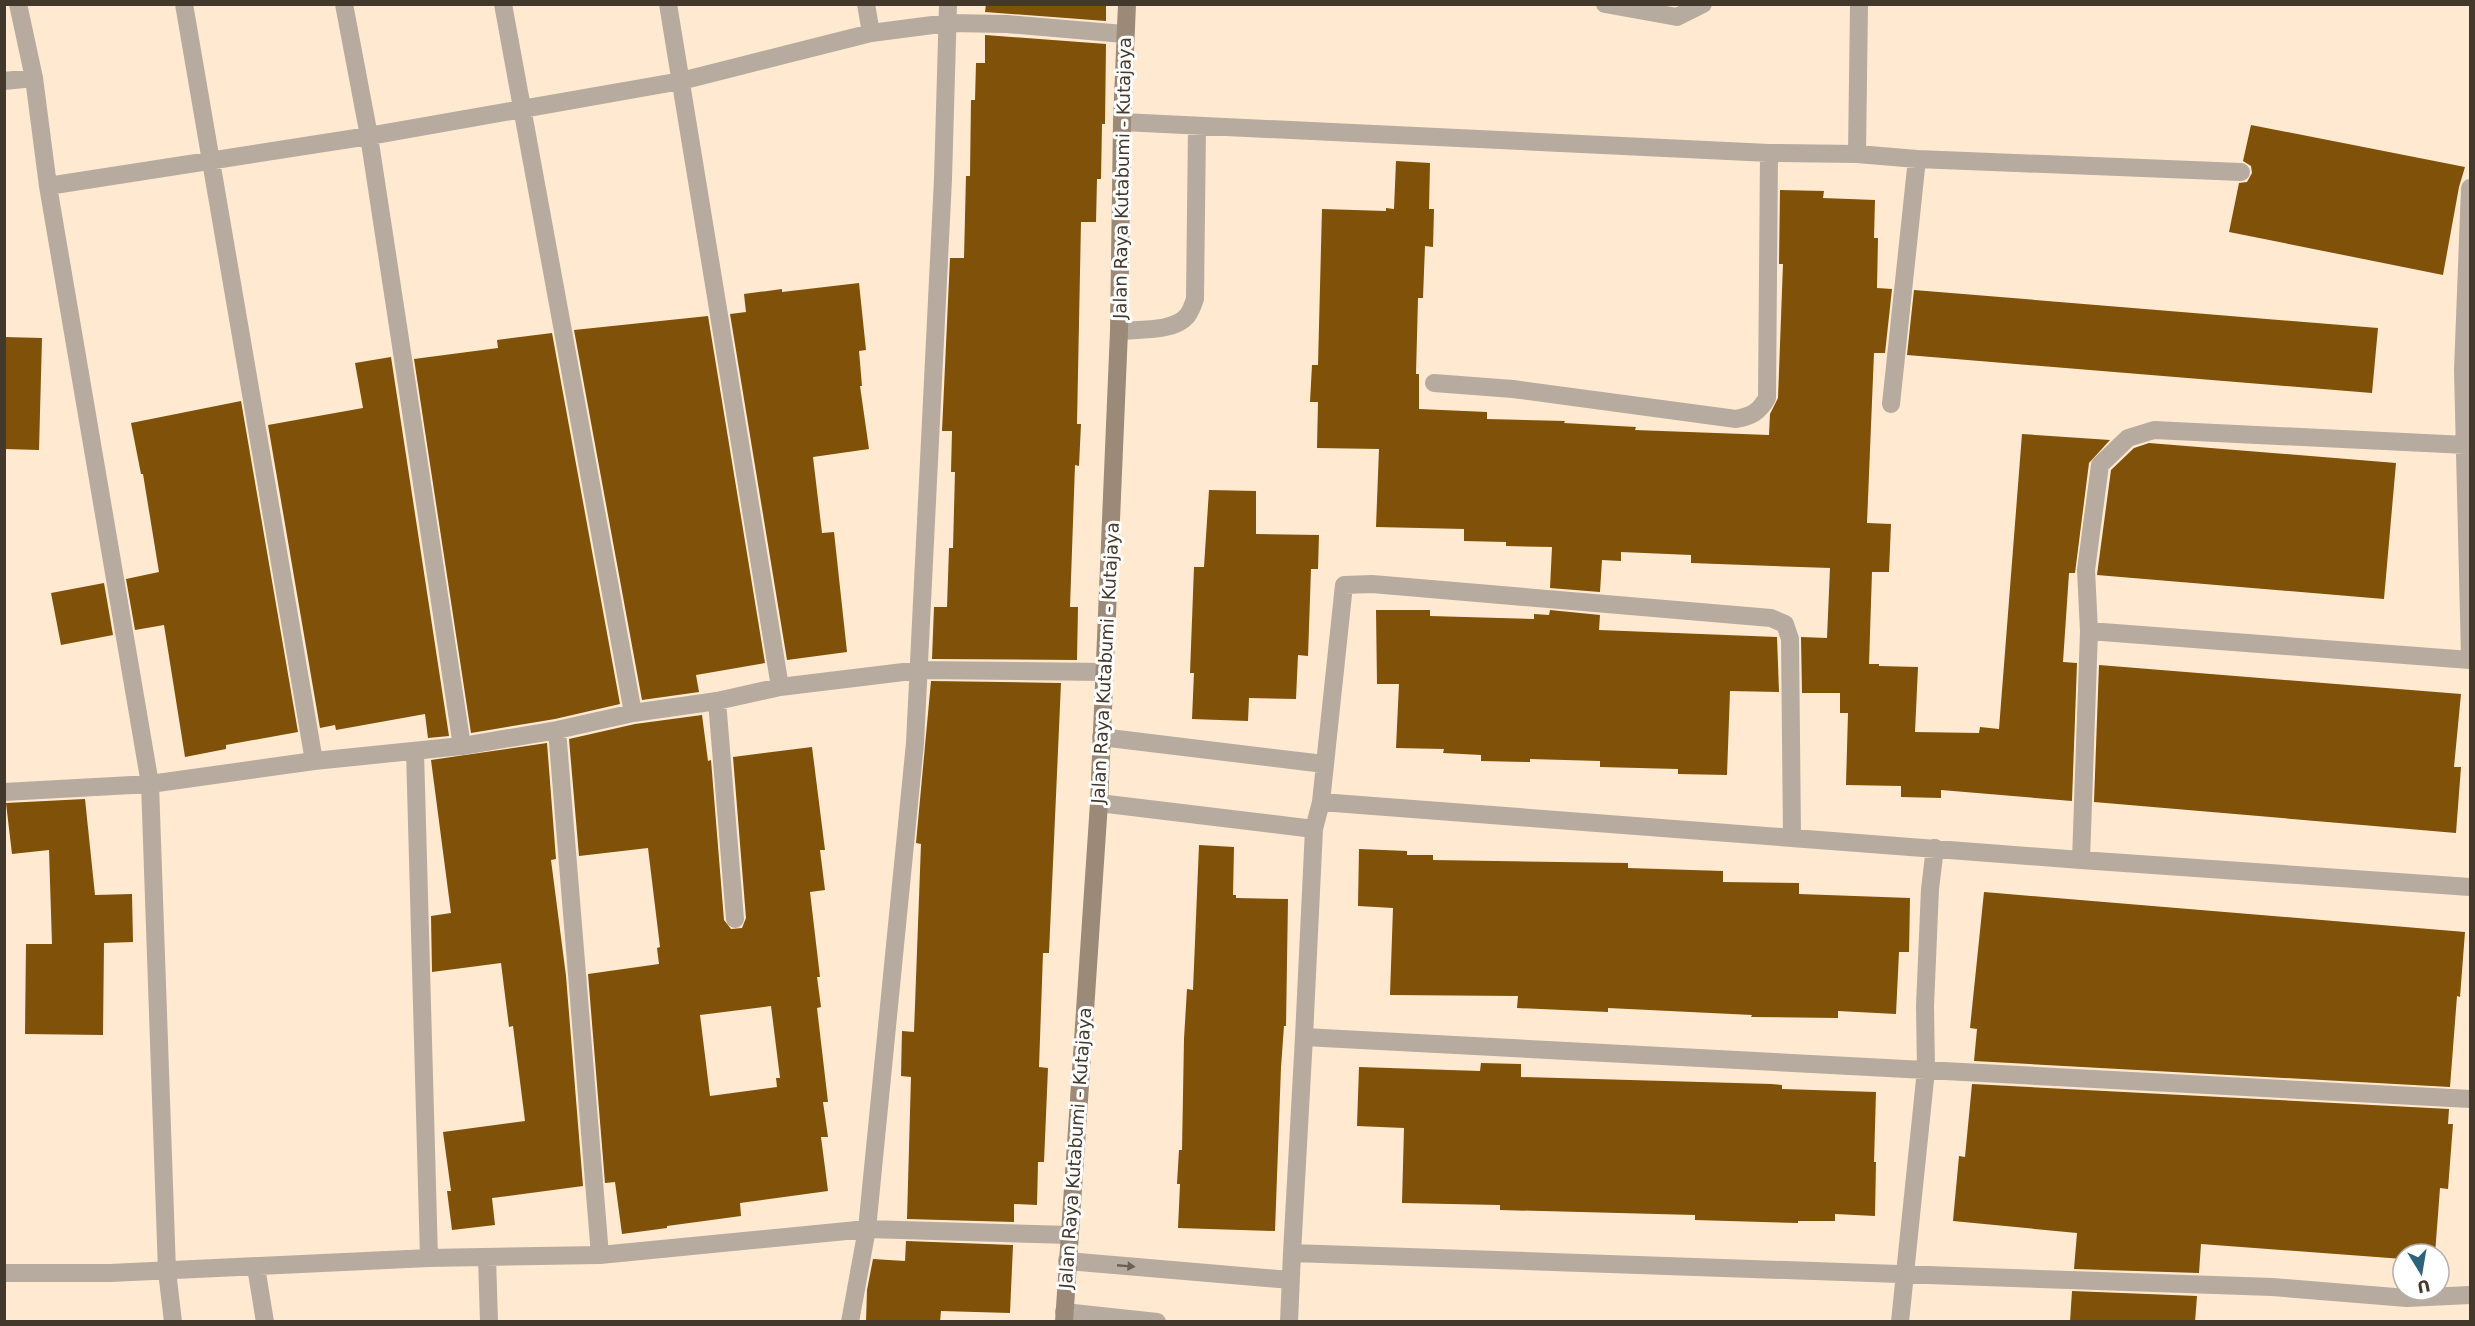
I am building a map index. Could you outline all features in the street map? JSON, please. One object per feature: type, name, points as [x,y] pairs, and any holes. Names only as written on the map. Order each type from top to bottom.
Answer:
[{"type":"street","points":[[18,4],[34,78],[48,186],[150,784],[167,1271],[173,1322]]},
{"type":"street","points":[[184,4],[314,760]]},
{"type":"street","points":[[344,4],[369,136],[462,746]]},
{"type":"street","points":[[503,4],[633,713]]},
{"type":"street","points":[[668,4],[780,687]]},
{"type":"street","points":[[866,4],[871,33]]},
{"type":"street","points":[[850,1322],[867,1229],[920,670],[943,179],[948,4]]},
{"type":"street","name":"Jalan Raya Kutabumi - Kutajaya","points":[[1064,1317],[1099,803],[1119,331],[1124,34],[1127,4]]},
{"type":"street","points":[[1605,4],[1677,17],[1703,4]]},
{"type":"street","points":[[1857,154],[1859,4]]},
{"type":"street","points":[[48,186],[369,136],[681,81],[871,33],[948,23],[1008,24],[1124,34]]},
{"type":"street","points":[[4,81],[34,78]]},
{"type":"street","points":[[1122,122],[1769,153],[1857,154],[1917,159],[2241,172]]},
{"type":"street","points":[[1119,331],[1166,326],[1181,322],[1189,314],[1195,299],[1197,126]]},
{"type":"street","points":[[1434,383],[1513,389],[1736,419],[1760,410],[1767,398],[1769,153]]},
{"type":"street","points":[[1891,404],[1917,159]]},
{"type":"street","points":[[2089,631],[2470,658],[2463,370],[2470,188]]},
{"type":"street","points":[[2081,860],[2089,631],[2086,570],[2100,465],[2128,438],[2154,430],[2466,445]]},
{"type":"street","points":[[1289,1322],[1314,829],[1321,802],[1344,585],[1372,584],[1771,618],[1785,624],[1790,639],[1792,837]]},
{"type":"street","points":[[4,792],[150,784],[314,760],[462,746],[557,730],[633,713],[717,701],[780,687],[920,670],[1104,672]]},
{"type":"street","points":[[717,701],[735,918]]},
{"type":"street","points":[[557,730],[600,1255]]},
{"type":"street","points":[[1101,737],[1324,764]]},
{"type":"street","points":[[416,751],[429,1258]]},
{"type":"street","points":[[1321,802],[2470,887]]},
{"type":"street","points":[[1099,803],[1314,829]]},
{"type":"street","points":[[1900,1322],[1926,1070],[1925,1006],[1930,889],[1935,848]]},
{"type":"street","points":[[1304,1037],[2470,1099]]},
{"type":"street","points":[[4,1273],[167,1271],[429,1258],[600,1255],[867,1229],[1070,1235]]},
{"type":"street","points":[[1292,1253],[2272,1287],[2407,1298],[2470,1295]]},
{"type":"street","points":[[487,1257],[489,1322]]},
{"type":"street","points":[[1067,1261],[1290,1280]]},
{"type":"street","points":[[256,1267],[265,1322]]},
{"type":"street","points":[[1064,1317],[1157,1322]]},
{"type":"building","points":[[986,4],[1106,4],[1106,21],[985,12]]},
{"type":"building","points":[[985,35],[1106,44],[1105,124],[1102,124],[1101,179],[1097,179],[1096,222],[1081,222],[1077,424],[1081,424],[1079,466],[1075,465],[1070,607],[1078,607],[1077,660],[932,659],[934,607],[947,607],[949,548],[953,548],[955,472],[951,472],[952,431],[942,431],[950,258],[964,258],[966,176],[970,176],[971,100],[975,100],[976,63],[985,63]]},
{"type":"building","points":[[2251,125],[2465,167],[2459,187],[2443,275],[2229,232],[2239,183],[2247,182],[2252,173],[2251,166],[2243,161]]},
{"type":"building","points":[[1396,161],[1430,163],[1429,209],[1434,209],[1433,247],[1425,246],[1423,298],[1418,298],[1416,374],[1419,374],[1419,409],[1487,412],[1487,419],[1565,421],[1564,423],[1636,427],[1635,430],[1769,435],[1770,414],[1778,398],[1783,264],[1779,264],[1780,190],[1824,191],[1823,198],[1875,200],[1874,238],[1878,238],[1877,288],[1892,289],[1885,353],[1874,353],[1867,523],[1891,524],[1889,572],[1872,572],[1869,664],[1918,667],[1915,732],[1979,733],[1980,727],[1999,729],[2022,434],[2110,440],[2089,463],[2075,573],[2069,573],[2063,662],[2077,663],[2072,801],[1941,790],[1941,798],[1901,797],[1901,786],[1846,785],[1848,713],[1840,713],[1840,693],[1802,693],[1801,637],[1827,638],[1830,568],[1691,563],[1691,555],[1621,552],[1621,561],[1602,560],[1600,592],[1550,588],[1552,547],[1506,546],[1506,542],[1464,541],[1464,529],[1376,527],[1379,449],[1317,448],[1318,402],[1310,402],[1312,365],[1318,365],[1322,209],[1386,211],[1386,208],[1394,209]]},
{"type":"building","points":[[859,283],[866,350],[859,351],[862,386],[860,386],[869,449],[813,457],[822,533],[834,532],[847,652],[787,660],[730,314],[746,312],[744,294]]},
{"type":"building","points":[[1914,290],[2378,328],[2372,393],[1907,355]]},
{"type":"building","points":[[708,316],[765,663],[696,675],[699,692],[642,700],[574,330]]},
{"type":"building","points":[[552,333],[620,704],[555,719],[471,733],[414,359],[498,348],[497,340]]},
{"type":"building","points":[[4,337],[42,338],[39,450],[4,449]]},
{"type":"building","points":[[391,357],[449,736],[428,738],[425,714],[336,730],[335,725],[320,728],[268,425],[363,408],[355,363]]},
{"type":"building","points":[[241,401],[298,732],[226,745],[226,749],[185,757],[164,625],[135,630],[126,579],[159,572],[143,474],[141,474],[131,423]]},
{"type":"building","points":[[2149,443],[2396,463],[2384,599],[2097,575],[2111,470],[2134,448]]},
{"type":"building","points":[[1209,490],[1256,491],[1256,534],[1319,535],[1318,569],[1311,569],[1308,656],[1298,655],[1296,699],[1249,698],[1248,721],[1192,719],[1194,673],[1190,673],[1194,567],[1204,567]]},
{"type":"building","points":[[104,583],[113,635],[61,645],[51,593]]},
{"type":"building","points":[[1376,610],[1430,610],[1430,616],[1534,619],[1534,614],[1549,615],[1550,610],[1600,615],[1599,630],[1777,637],[1779,692],[1730,691],[1727,775],[1678,774],[1678,769],[1600,767],[1600,761],[1530,759],[1530,762],[1481,761],[1481,755],[1443,753],[1444,749],[1396,748],[1399,684],[1377,684]]},
{"type":"building","points":[[2099,665],[2461,694],[2454,767],[2461,767],[2456,833],[2094,802]]},
{"type":"building","points":[[931,681],[1061,683],[1049,953],[1043,953],[1039,1067],[1048,1068],[1044,1162],[1038,1162],[1037,1205],[1014,1204],[1014,1222],[907,1219],[911,1077],[901,1076],[902,1031],[914,1032],[921,844],[916,843]]},
{"type":"building","points":[[702,715],[708,761],[711,760],[724,920],[731,929],[742,928],[746,918],[733,757],[812,747],[825,850],[820,850],[825,890],[810,892],[820,977],[817,977],[821,1007],[817,1008],[828,1102],[823,1102],[828,1137],[821,1137],[828,1191],[740,1203],[741,1216],[622,1234],[615,1182],[605,1183],[588,974],[659,964],[657,948],[660,947],[648,848],[579,856],[569,739],[635,724]],"holes":[[[771,1006],[780,1078],[776,1078],[777,1087],[710,1096],[700,1015]]]},
{"type":"building","points":[[547,743],[556,859],[551,860],[566,976],[583,1186],[492,1198],[495,1225],[452,1230],[447,1191],[451,1191],[443,1132],[525,1121],[513,1026],[509,1027],[501,963],[432,972],[431,916],[451,913],[431,760]]},
{"type":"building","points":[[85,799],[95,895],[132,894],[133,942],[104,943],[103,1035],[25,1034],[26,944],[52,944],[49,850],[12,854],[6,803]]},
{"type":"building","points":[[1199,845],[1234,847],[1233,895],[1236,895],[1236,898],[1288,899],[1286,1026],[1284,1026],[1281,1067],[1275,1231],[1178,1228],[1180,1184],[1177,1184],[1179,1150],[1182,1150],[1184,1039],[1187,989],[1193,990]]},
{"type":"building","points":[[1359,849],[1407,851],[1407,855],[1433,855],[1433,860],[1628,863],[1628,868],[1723,871],[1723,882],[1799,883],[1799,894],[1910,898],[1909,952],[1899,952],[1896,1014],[1838,1011],[1838,1018],[1751,1017],[1752,1015],[1608,1008],[1608,1012],[1517,1008],[1518,996],[1390,995],[1393,908],[1358,906]]},
{"type":"building","points":[[1984,892],[2465,932],[2450,1087],[1974,1061],[1977,1029],[1970,1028]]},
{"type":"building","points":[[1481,1063],[1521,1064],[1521,1077],[1771,1084],[1782,1085],[1782,1089],[1876,1092],[1875,1216],[1835,1214],[1835,1221],[1798,1221],[1798,1223],[1695,1220],[1695,1215],[1500,1210],[1500,1205],[1402,1203],[1404,1128],[1357,1126],[1359,1067],[1480,1071]]},
{"type":"building","points":[[1972,1084],[2449,1109],[2448,1124],[2453,1124],[2448,1189],[2440,1188],[2436,1242],[2391,1242],[2391,1258],[2201,1244],[2199,1273],[2074,1269],[2077,1233],[1953,1221],[1959,1156],[1965,1157]]},
{"type":"building","points":[[906,1241],[1013,1245],[1010,1313],[941,1311],[940,1322],[866,1322],[867,1290],[873,1259],[905,1261]]},
{"type":"building","points":[[2072,1291],[2197,1296],[2195,1322],[2070,1322]]}]
